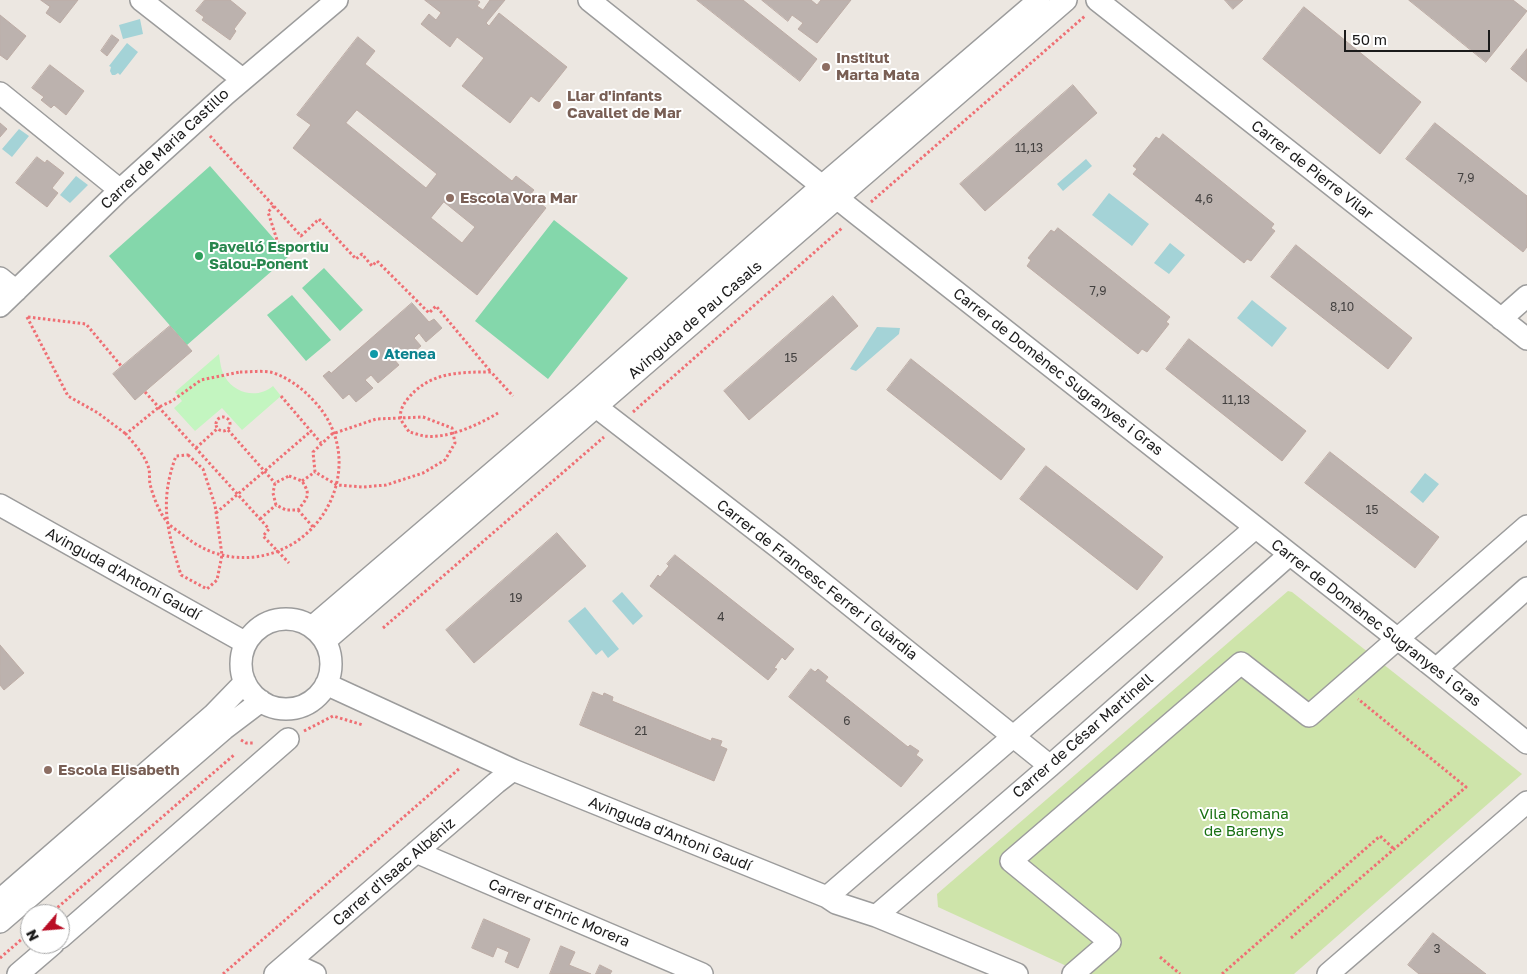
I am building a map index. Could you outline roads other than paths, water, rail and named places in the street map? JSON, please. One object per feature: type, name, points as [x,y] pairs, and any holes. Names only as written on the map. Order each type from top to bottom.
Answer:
[{"type":"street","points":[[141,0],[242,79]]},
{"type":"street","name":"Carrer de Maria Castillo","points":[[0,306],[8,284],[120,190],[242,79],[337,0]]},
{"type":"street","name":"Carrer de Domènec Sugranyes i Gras","points":[[589,0],[829,192],[1436,669],[1527,743]]},
{"type":"street","name":"Avinguda de Pau Casals","points":[[318,634],[829,192],[1039,0]]},
{"type":"street","name":"Avinguda de Pau Casals","points":[[829,192],[1066,0]]},
{"type":"street","name":"Carrer de Pierre Vilar","points":[[1099,1],[1527,339]]},
{"type":"street","points":[[0,93],[120,190]]},
{"type":"street","points":[[1501,319],[1527,296]]},
{"type":"street","name":"Carrer de Francesc Ferrer i Guàrdia","points":[[589,401],[779,548],[1050,766]]},
{"type":"street","name":"Avinguda d'Antoni Gaudí","points":[[0,505],[246,643]]},
{"type":"street","points":[[1073,974],[1110,942],[1011,860],[1241,663],[1309,716],[1527,526]]},
{"type":"street","points":[[827,897],[1255,528]]},
{"type":"street","name":"Carrer de César Martinell","points":[[876,916],[1050,766],[1289,555]]},
{"type":"street","points":[[1436,669],[1527,588]]},
{"type":"street","points":[[279,619],[296,620],[318,634],[329,649],[331,667],[326,684],[316,697],[302,706],[285,709],[277,708],[261,701],[252,693],[245,682],[242,656],[246,643],[256,630],[279,619]]},
{"type":"street","points":[[0,900],[214,714],[245,682]]},
{"type":"street","name":"Avinguda d'Antoni Gaudí","points":[[326,684],[513,770],[827,897],[836,903],[876,916],[1009,973]]},
{"type":"street","points":[[0,922],[224,729],[261,701]]},
{"type":"street","points":[[70,929],[288,740]]},
{"type":"street","name":"Carrer d'Isaac Albéniz","points":[[282,968],[513,770]]},
{"type":"street","points":[[1328,974],[1527,802]]},
{"type":"street","points":[[443,829],[444,864]]},
{"type":"street","name":"Carrer d'Enric Morera","points":[[416,852],[702,974]]},
{"type":"street","points":[[18,974],[41,954]]},
{"type":"street","points":[[282,968],[315,974]]},
{"type":"water","points":[[140,19],[143,34],[123,39],[119,25]]},
{"type":"water","points":[[127,43],[138,52],[120,75],[118,73],[112,75],[111,67],[109,66]]},
{"type":"water","points":[[19,129],[29,136],[12,157],[2,149]]},
{"type":"water","points":[[1086,159],[1092,166],[1063,191],[1057,184]]},
{"type":"water","points":[[76,176],[88,185],[70,203],[60,195]]},
{"type":"water","points":[[1109,193],[1149,224],[1132,246],[1092,215]]},
{"type":"water","points":[[1170,243],[1185,255],[1169,274],[1154,263]]},
{"type":"water","points":[[1252,300],[1287,328],[1272,347],[1237,318]]},
{"type":"water","points":[[877,327],[900,328],[899,334],[856,371],[850,369]]},
{"type":"water","points":[[1425,473],[1439,484],[1423,503],[1410,492]]},
{"type":"water","points":[[622,592],[643,616],[633,625],[612,601]]},
{"type":"water","points":[[585,607],[619,649],[608,658],[602,650],[596,655],[568,621]]},
{"type":"place","name":"Institut Marta Mata","points":[[826,67]]},
{"type":"place","name":"Llar d'infants Cavallet de Mar","points":[[557,105]]},
{"type":"place","name":"Escola Vora Mar","points":[[450,198]]},
{"type":"place","name":"Pavelló Esportiu Salou-Ponent","points":[[199,256]]},
{"type":"place","name":"Atenea","points":[[374,354]]},
{"type":"place","name":"Escola Elisabeth","points":[[48,770]]},
{"type":"park label","name":"Vila Romana de Barenys","points":[[1244,822]]}]
